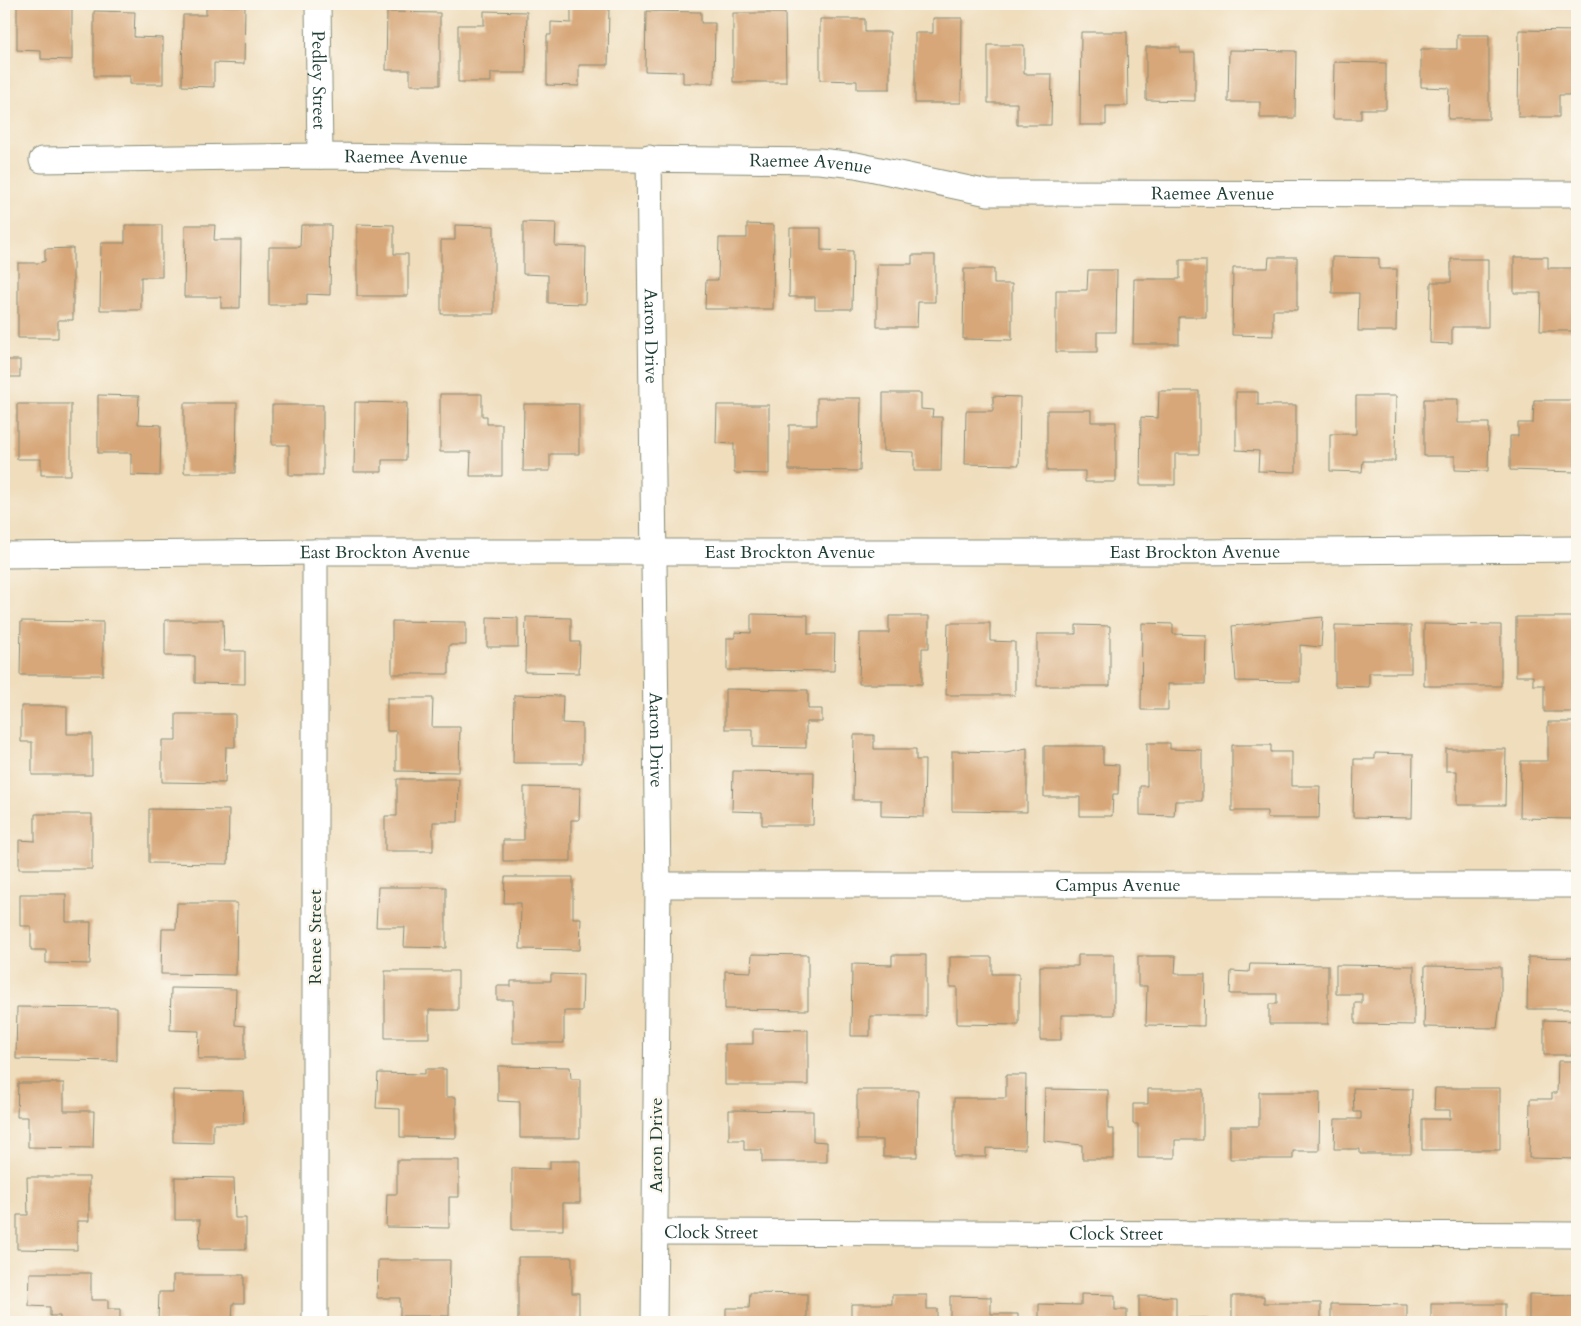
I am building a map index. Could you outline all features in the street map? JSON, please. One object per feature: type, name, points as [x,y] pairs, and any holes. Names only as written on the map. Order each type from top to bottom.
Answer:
[{"type":"street","name":"Pedley Street","points":[[318,4],[320,156]]},
{"type":"street","name":"Raemee Avenue","points":[[42,160],[320,156],[819,161],[856,165],[988,193],[1577,194]]},
{"type":"street","name":"Aaron Drive","points":[[649,158],[658,885],[654,1322]]},
{"type":"street","name":"East Brockton Avenue","points":[[4,555],[315,552],[1198,552],[1577,548]]},
{"type":"street","name":"Renee Street","points":[[315,552],[315,1322]]},
{"type":"street","name":"Campus Avenue","points":[[658,885],[1577,885]]},
{"type":"street","name":"Clock Street","points":[[655,1232],[1577,1235]]},
{"type":"building","points":[[17,4],[72,4],[72,60],[41,59],[41,51],[17,50]]},
{"type":"building","points":[[571,4],[609,5],[608,65],[579,65],[579,86],[547,85],[547,35],[551,35],[551,22],[571,23]]},
{"type":"building","points":[[206,6],[245,6],[244,64],[214,63],[214,87],[182,86],[183,15],[206,15]]},
{"type":"building","points":[[94,11],[135,12],[134,37],[163,38],[163,84],[130,84],[130,76],[94,76]]},
{"type":"building","points":[[484,11],[527,12],[526,73],[491,73],[491,82],[458,82],[458,25],[484,25]]},
{"type":"building","points":[[646,11],[701,12],[701,23],[715,23],[714,83],[683,83],[683,72],[645,71]]},
{"type":"building","points":[[387,12],[440,13],[440,85],[410,85],[410,70],[386,70]]},
{"type":"building","points":[[733,13],[785,13],[786,82],[733,82]]},
{"type":"building","points":[[933,18],[962,18],[961,103],[915,103],[915,33],[933,33]]},
{"type":"building","points":[[820,19],[865,19],[865,32],[890,32],[890,89],[857,89],[857,81],[820,80]]},
{"type":"building","points":[[1519,30],[1577,31],[1577,95],[1559,95],[1559,117],[1518,117]]},
{"type":"building","points":[[1081,32],[1127,32],[1128,106],[1106,106],[1106,125],[1080,125]]},
{"type":"building","points":[[1457,35],[1489,35],[1489,119],[1448,119],[1449,88],[1421,87],[1421,49],[1457,49]]},
{"type":"building","points":[[988,45],[1024,45],[1024,74],[1052,74],[1051,125],[1017,125],[1017,103],[988,103]]},
{"type":"building","points":[[1146,47],[1180,47],[1180,53],[1195,53],[1195,101],[1146,100]]},
{"type":"building","points":[[1229,50],[1296,51],[1295,118],[1260,118],[1260,102],[1228,102]]},
{"type":"building","points":[[1334,62],[1386,63],[1386,109],[1361,109],[1361,119],[1333,119]]},
{"type":"building","points":[[523,222],[556,223],[555,246],[586,247],[585,304],[548,303],[548,275],[523,274]]},
{"type":"building","points":[[357,224],[394,225],[394,254],[408,254],[408,296],[357,296]]},
{"type":"building","points":[[747,224],[774,225],[773,309],[705,309],[706,280],[718,280],[719,238],[747,238]]},
{"type":"building","points":[[125,225],[162,225],[162,277],[141,277],[141,310],[100,310],[101,243],[125,243]]},
{"type":"building","points":[[185,225],[215,225],[214,240],[241,240],[240,308],[221,308],[221,297],[184,297]]},
{"type":"building","points":[[301,225],[331,225],[330,295],[307,294],[307,305],[269,305],[269,247],[300,247]]},
{"type":"building","points":[[455,225],[494,226],[494,314],[441,314],[441,240],[455,240]]},
{"type":"building","points":[[790,228],[821,228],[821,250],[853,251],[852,309],[815,309],[815,297],[789,297]]},
{"type":"building","points":[[73,248],[73,320],[58,320],[58,338],[18,338],[18,263],[39,263],[45,261],[45,249]]},
{"type":"building","points":[[912,255],[935,255],[935,302],[918,302],[917,327],[877,327],[877,264],[912,264]]},
{"type":"building","points":[[1269,257],[1297,257],[1297,310],[1273,310],[1273,336],[1232,335],[1233,268],[1268,268]]},
{"type":"building","points":[[1332,257],[1379,258],[1379,269],[1397,269],[1396,331],[1358,331],[1359,293],[1332,293]]},
{"type":"building","points":[[1514,257],[1548,257],[1548,268],[1577,268],[1577,331],[1540,331],[1541,293],[1514,293]]},
{"type":"building","points":[[1451,259],[1488,259],[1488,327],[1452,327],[1452,344],[1430,343],[1431,282],[1451,282]]},
{"type":"building","points":[[1180,260],[1206,260],[1206,317],[1179,317],[1179,344],[1133,344],[1134,279],[1180,279]]},
{"type":"building","points":[[964,269],[994,269],[994,284],[1012,284],[1012,340],[963,339]]},
{"type":"building","points":[[1088,270],[1117,270],[1116,332],[1097,332],[1097,352],[1056,352],[1056,290],[1087,290]]},
{"type":"building","points":[[7,360],[20,360],[20,377],[7,377]]},
{"type":"building","points":[[1159,391],[1199,391],[1199,454],[1175,454],[1175,485],[1140,485],[1141,417],[1158,418]]},
{"type":"building","points":[[1236,392],[1258,392],[1258,405],[1296,405],[1296,472],[1258,471],[1259,451],[1236,450]]},
{"type":"building","points":[[883,393],[921,393],[921,409],[933,410],[932,417],[942,417],[941,471],[914,471],[914,452],[883,451]]},
{"type":"building","points":[[440,394],[482,394],[482,416],[487,416],[487,424],[502,424],[502,476],[470,476],[471,452],[440,452]]},
{"type":"building","points":[[98,395],[139,396],[138,424],[161,425],[160,476],[131,475],[131,453],[98,453]]},
{"type":"building","points":[[993,396],[1020,397],[1019,465],[965,464],[966,411],[993,411]]},
{"type":"building","points":[[1356,396],[1396,396],[1395,461],[1363,461],[1362,472],[1330,471],[1330,434],[1356,434]]},
{"type":"building","points":[[817,398],[861,398],[860,471],[789,470],[789,425],[817,425]]},
{"type":"building","points":[[1424,399],[1458,399],[1458,423],[1489,423],[1488,471],[1455,470],[1455,456],[1424,456]]},
{"type":"building","points":[[1534,400],[1577,400],[1575,472],[1510,470],[1510,436],[1518,436],[1518,423],[1533,423]]},
{"type":"building","points":[[355,402],[407,403],[406,460],[382,460],[382,472],[354,472]]},
{"type":"building","points":[[184,403],[237,403],[236,473],[184,473]]},
{"type":"building","points":[[17,404],[71,404],[71,475],[41,475],[41,459],[17,459]]},
{"type":"building","points":[[524,404],[579,404],[579,454],[550,454],[550,471],[523,471]]},
{"type":"building","points":[[272,405],[323,405],[323,475],[289,475],[289,445],[272,445]]},
{"type":"building","points":[[717,405],[769,405],[769,474],[734,473],[734,444],[716,443]]},
{"type":"building","points":[[1047,410],[1091,410],[1091,422],[1116,422],[1116,482],[1085,482],[1085,471],[1047,471]]},
{"type":"building","points":[[751,614],[808,615],[808,634],[835,634],[834,671],[727,670],[727,638],[735,638],[735,632],[751,633]]},
{"type":"building","points":[[889,616],[929,616],[929,648],[922,648],[922,684],[859,684],[860,633],[889,633]]},
{"type":"building","points":[[487,617],[518,618],[518,647],[487,647]]},
{"type":"building","points":[[526,617],[571,618],[571,642],[580,642],[579,673],[525,672]]},
{"type":"building","points":[[1323,617],[1321,647],[1300,645],[1300,682],[1236,681],[1232,626]]},
{"type":"building","points":[[1516,617],[1577,617],[1576,712],[1544,712],[1544,685],[1533,685],[1533,676],[1516,676]]},
{"type":"building","points":[[165,620],[223,620],[224,651],[245,651],[245,684],[195,683],[195,656],[165,656]]},
{"type":"building","points":[[21,621],[103,622],[103,675],[20,675]]},
{"type":"building","points":[[392,621],[466,622],[466,645],[449,645],[449,674],[392,674]]},
{"type":"building","points":[[948,623],[990,623],[990,641],[1015,642],[1015,695],[946,695]]},
{"type":"building","points":[[1142,623],[1173,624],[1173,634],[1206,635],[1205,684],[1168,684],[1168,710],[1141,710]]},
{"type":"building","points":[[1424,624],[1501,625],[1501,686],[1424,686]]},
{"type":"building","points":[[1076,625],[1110,626],[1110,686],[1037,686],[1037,634],[1076,634]]},
{"type":"building","points":[[1335,625],[1411,626],[1411,673],[1369,673],[1369,687],[1335,686]]},
{"type":"building","points":[[725,689],[808,690],[808,709],[822,709],[822,722],[806,722],[806,748],[753,747],[753,729],[725,729]]},
{"type":"building","points":[[514,695],[563,696],[562,723],[582,724],[582,763],[513,763]]},
{"type":"building","points":[[387,698],[433,698],[432,727],[460,727],[459,772],[396,771],[396,731],[387,731]]},
{"type":"building","points":[[21,706],[67,706],[67,734],[92,734],[92,775],[32,775],[32,742],[21,742]]},
{"type":"building","points":[[176,714],[235,714],[235,747],[226,747],[225,783],[162,782],[162,740],[176,740]]},
{"type":"building","points":[[1548,722],[1576,722],[1577,772],[1575,772],[1575,819],[1520,818],[1521,761],[1548,761]]},
{"type":"building","points":[[854,735],[874,735],[874,749],[916,749],[916,760],[925,760],[924,817],[881,816],[881,800],[853,800]]},
{"type":"building","points":[[1147,743],[1170,743],[1170,749],[1202,750],[1202,801],[1175,801],[1174,816],[1140,815],[1140,786],[1147,786]]},
{"type":"building","points":[[1232,745],[1271,745],[1271,752],[1292,752],[1292,786],[1320,786],[1319,818],[1267,818],[1267,811],[1232,811]]},
{"type":"building","points":[[1044,746],[1103,746],[1103,764],[1119,765],[1118,794],[1113,794],[1112,816],[1080,816],[1080,797],[1044,797]]},
{"type":"building","points":[[1027,748],[1027,812],[952,811],[952,751],[1006,752]]},
{"type":"building","points":[[1446,749],[1506,749],[1505,805],[1457,805],[1457,771],[1446,771]]},
{"type":"building","points":[[1375,753],[1413,754],[1412,818],[1353,817],[1354,759],[1375,759]]},
{"type":"building","points":[[733,771],[814,772],[813,825],[762,825],[762,812],[732,811]]},
{"type":"building","points":[[397,779],[459,779],[458,822],[433,822],[433,851],[385,851],[385,816],[397,816]]},
{"type":"building","points":[[524,787],[580,788],[579,820],[571,820],[571,861],[503,861],[503,840],[524,840]]},
{"type":"building","points":[[149,809],[229,810],[228,864],[149,863]]},
{"type":"building","points":[[35,814],[92,814],[92,869],[19,869],[19,840],[35,841]]},
{"type":"building","points":[[505,877],[573,877],[573,918],[581,918],[580,950],[520,949],[521,903],[504,903]]},
{"type":"building","points":[[378,887],[446,887],[446,948],[404,947],[405,927],[376,927]]},
{"type":"building","points":[[20,894],[66,894],[66,922],[91,922],[90,964],[46,963],[46,950],[31,950],[31,926],[20,926]]},
{"type":"building","points":[[177,903],[237,903],[236,975],[161,974],[162,929],[176,929]]},
{"type":"building","points":[[752,954],[808,955],[808,1010],[725,1009],[725,971],[751,972]]},
{"type":"building","points":[[892,955],[926,955],[926,1016],[870,1016],[870,1036],[851,1036],[852,964],[892,965]]},
{"type":"building","points":[[1078,955],[1114,955],[1114,1015],[1061,1015],[1061,1040],[1040,1040],[1040,966],[1078,966]]},
{"type":"building","points":[[1138,956],[1176,956],[1175,974],[1205,974],[1204,1026],[1146,1025],[1147,986],[1138,986]]},
{"type":"building","points":[[950,957],[992,957],[992,974],[1019,974],[1019,1025],[957,1024],[957,987],[950,987]]},
{"type":"building","points":[[1528,957],[1577,958],[1577,1009],[1527,1009]]},
{"type":"building","points":[[1250,964],[1328,965],[1328,1024],[1269,1024],[1269,1004],[1277,1004],[1277,994],[1230,994],[1231,971],[1249,972]]},
{"type":"building","points":[[1336,965],[1414,966],[1414,1025],[1355,1024],[1355,1003],[1362,1003],[1362,994],[1336,994]]},
{"type":"building","points":[[1425,966],[1501,967],[1501,996],[1497,1028],[1424,1027]]},
{"type":"building","points":[[385,971],[458,971],[458,1010],[429,1010],[429,1038],[385,1038]]},
{"type":"building","points":[[551,974],[583,975],[582,1011],[564,1011],[564,1043],[513,1043],[513,1000],[497,1000],[497,986],[511,986],[511,981],[551,981]]},
{"type":"building","points":[[171,988],[236,989],[235,1025],[245,1026],[245,1059],[198,1059],[199,1031],[170,1030]]},
{"type":"building","points":[[17,1007],[117,1008],[117,1061],[16,1059]]},
{"type":"building","points":[[1544,1020],[1576,1021],[1576,1055],[1544,1055]]},
{"type":"building","points":[[753,1029],[808,1030],[808,1085],[725,1085],[725,1044],[753,1044]]},
{"type":"building","points":[[1558,1061],[1577,1061],[1577,1159],[1529,1158],[1530,1099],[1552,1099],[1552,1093],[1557,1093]]},
{"type":"building","points":[[498,1066],[570,1067],[571,1079],[580,1079],[580,1138],[520,1138],[520,1102],[498,1101]]},
{"type":"building","points":[[425,1069],[446,1069],[446,1097],[456,1097],[456,1138],[400,1137],[400,1109],[376,1108],[378,1073],[425,1074]]},
{"type":"building","points":[[1006,1075],[1026,1075],[1025,1149],[986,1148],[986,1157],[954,1157],[954,1098],[1006,1098]]},
{"type":"building","points":[[18,1083],[64,1083],[64,1111],[94,1111],[93,1148],[28,1147],[28,1117],[17,1117]]},
{"type":"building","points":[[1353,1088],[1412,1089],[1411,1154],[1360,1154],[1360,1149],[1334,1149],[1335,1119],[1361,1119],[1361,1112],[1354,1112]]},
{"type":"building","points":[[1435,1088],[1500,1088],[1500,1150],[1422,1150],[1422,1119],[1450,1119],[1450,1110],[1434,1110]]},
{"type":"building","points":[[1045,1089],[1108,1090],[1108,1129],[1114,1129],[1114,1159],[1082,1159],[1082,1145],[1044,1141]]},
{"type":"building","points":[[1148,1089],[1203,1089],[1203,1140],[1175,1140],[1175,1158],[1138,1158],[1138,1124],[1133,1124],[1133,1104],[1148,1104]]},
{"type":"building","points":[[173,1090],[243,1091],[244,1124],[213,1124],[213,1143],[173,1142]]},
{"type":"building","points":[[857,1090],[918,1090],[917,1157],[883,1157],[883,1140],[857,1140]]},
{"type":"building","points":[[1259,1092],[1320,1092],[1319,1151],[1293,1151],[1293,1159],[1230,1159],[1230,1126],[1259,1126]]},
{"type":"building","points":[[729,1110],[813,1111],[813,1141],[827,1142],[827,1162],[762,1162],[762,1150],[744,1150],[744,1140],[729,1140]]},
{"type":"building","points":[[397,1160],[459,1160],[459,1197],[449,1197],[449,1228],[386,1227],[387,1194],[397,1194]]},
{"type":"building","points":[[550,1161],[580,1161],[580,1203],[563,1203],[563,1230],[512,1230],[512,1168],[550,1169]]},
{"type":"building","points":[[27,1177],[89,1177],[89,1221],[77,1221],[77,1250],[17,1249],[17,1215],[28,1215]]},
{"type":"building","points":[[175,1177],[234,1178],[235,1218],[246,1218],[246,1249],[199,1249],[200,1220],[175,1220]]},
{"type":"building","points":[[518,1257],[572,1257],[572,1293],[579,1293],[579,1322],[518,1322]]},
{"type":"building","points":[[378,1260],[450,1260],[449,1316],[400,1316],[400,1298],[377,1298]]},
{"type":"building","points":[[30,1273],[91,1273],[91,1300],[108,1300],[108,1309],[120,1309],[120,1322],[60,1322],[60,1316],[50,1316],[50,1307],[29,1306]]},
{"type":"building","points":[[173,1275],[244,1275],[244,1303],[233,1303],[232,1322],[158,1322],[159,1292],[173,1292]]},
{"type":"building","points":[[750,1293],[807,1294],[807,1322],[726,1322],[726,1308],[749,1308]]},
{"type":"building","points":[[1081,1294],[1115,1295],[1115,1310],[1127,1310],[1127,1322],[1039,1322],[1039,1304],[1081,1305]]},
{"type":"building","points":[[1529,1294],[1577,1295],[1577,1322],[1529,1322]]},
{"type":"building","points":[[892,1295],[927,1295],[927,1309],[937,1309],[937,1322],[851,1322],[851,1304],[892,1304]]},
{"type":"building","points":[[950,1296],[991,1297],[991,1314],[1018,1314],[1018,1322],[950,1322]]},
{"type":"building","points":[[1139,1296],[1176,1297],[1176,1318],[1206,1318],[1206,1322],[1139,1322]]},
{"type":"building","points":[[1232,1296],[1264,1296],[1264,1303],[1321,1303],[1321,1322],[1232,1322]]},
{"type":"building","points":[[1331,1304],[1407,1305],[1407,1322],[1331,1322]]},
{"type":"building","points":[[1431,1304],[1505,1304],[1505,1322],[1431,1322]]}]
